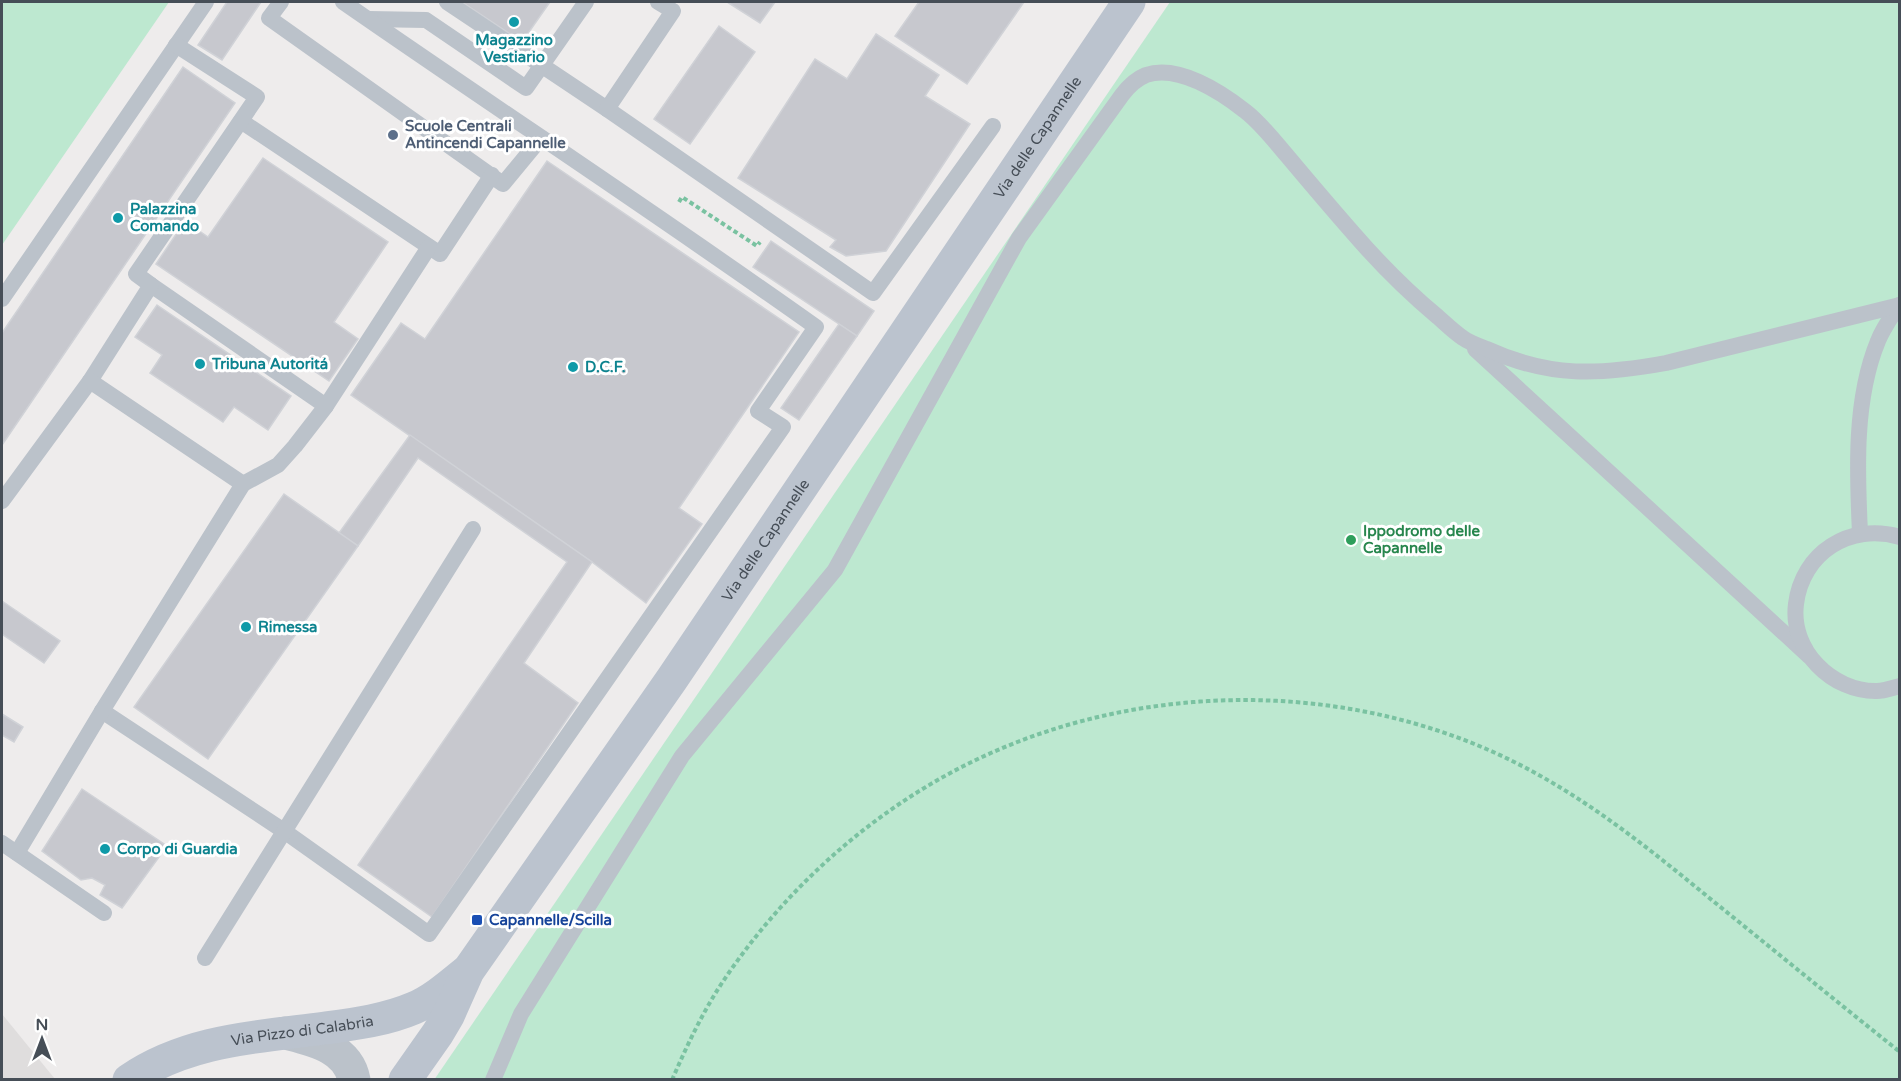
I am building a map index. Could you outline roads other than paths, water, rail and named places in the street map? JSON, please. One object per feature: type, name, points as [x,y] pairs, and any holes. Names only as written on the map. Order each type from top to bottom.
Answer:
[{"type":"street","name":"Via delle Capannelle","points":[[405,1080],[448,1016],[468,970],[672,679],[1129,2]]},
{"type":"street","name":"Via Pizzo di Calabria","points":[[129,1080],[155,1063],[195,1048],[226,1041],[346,1025],[399,1013],[427,1002],[468,970]]},
{"type":"street","points":[[285,1033],[316,1041],[341,1055],[349,1065],[354,1080]]},
{"type":"lane","points":[[2,299],[206,2]]},
{"type":"lane","points":[[281,2],[269,18],[503,184],[541,138]]},
{"type":"lane","points":[[102,711],[284,831],[429,934],[783,427],[758,411],[816,327],[344,2]]},
{"type":"lane","points":[[447,2],[607,109],[873,293],[993,126]]},
{"type":"lane","points":[[369,19],[426,20],[526,88],[586,2]]},
{"type":"lane","points":[[607,109],[677,6],[658,2]]},
{"type":"lane","points":[[177,45],[257,97],[136,274],[326,405]]},
{"type":"lane","points":[[493,1080],[521,1014],[682,756],[835,570],[1019,238],[1122,95],[1137,80],[1155,73],[1186,76],[1246,112],[1356,236],[1421,303],[1463,338],[1827,675],[1851,687],[1877,691],[1899,686]]},
{"type":"lane","points":[[241,121],[441,254],[492,176]]},
{"type":"lane","points":[[17,853],[243,484],[283,460],[326,405],[429,247]]},
{"type":"lane","points":[[2,501],[90,381],[151,285]]},
{"type":"lane","points":[[1463,338],[1533,366],[1573,372],[1614,371],[1666,363],[1899,305]]},
{"type":"lane","points":[[1860,533],[1857,472],[1864,394],[1876,345],[1899,305]]},
{"type":"lane","points":[[90,381],[243,484]]},
{"type":"lane","points":[[205,958],[473,529]]},
{"type":"lane","points":[[1809,656],[1798,632],[1796,606],[1801,581],[1815,559],[1835,542],[1860,533],[1886,533],[1899,537]]},
{"type":"lane","points":[[2,843],[104,913]]},
{"type":"place","name":"Magazzino Vestiario","points":[[514,22]]},
{"type":"place","name":"Scuole Centrali Antincendi Capannelle","points":[[393,135]]},
{"type":"place","name":"Palazzina Comando","points":[[118,218]]},
{"type":"place","name":"Tribuna Autoritá","points":[[200,364]]},
{"type":"place","name":"D.C.F.","points":[[573,367]]},
{"type":"place","name":"Ippodromo delle Capannelle","points":[[1351,540]]},
{"type":"place","name":"Rimessa","points":[[246,627]]},
{"type":"place","name":"Corpo di Guardia","points":[[105,849]]},
{"type":"place","name":"Capannelle/Scilla","points":[[477,920]]}]
